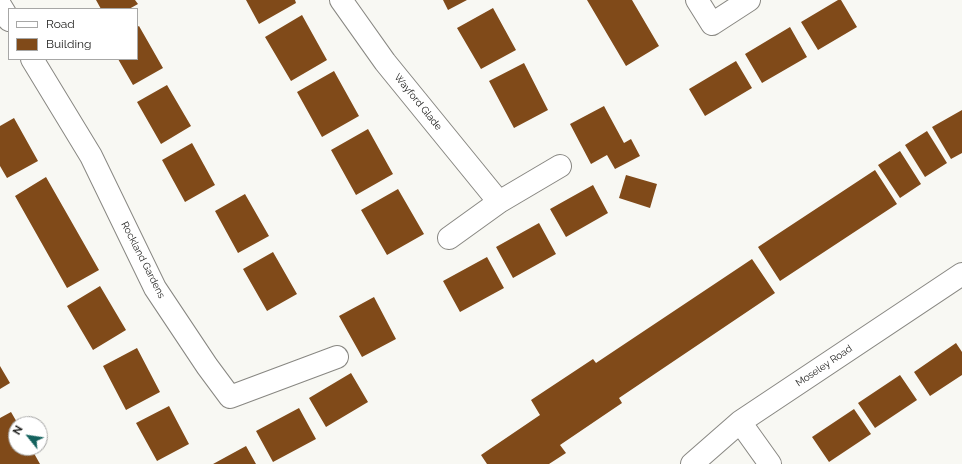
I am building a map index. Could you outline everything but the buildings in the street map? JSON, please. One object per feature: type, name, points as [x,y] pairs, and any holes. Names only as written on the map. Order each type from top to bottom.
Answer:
[{"type":"street","name":"Wayford Glade","points":[[341,0],[385,62],[499,202]]},
{"type":"street","points":[[697,0],[712,24],[749,0]]},
{"type":"street","points":[[0,6],[8,18]]},
{"type":"street","name":"Rockland Gardens","points":[[33,60],[91,156],[154,288],[230,398],[338,357]]},
{"type":"street","points":[[449,238],[499,202],[560,166]]},
{"type":"street","name":"Moseley Road","points":[[692,464],[740,422],[962,274]]},
{"type":"street","points":[[740,422],[770,464]]}]
